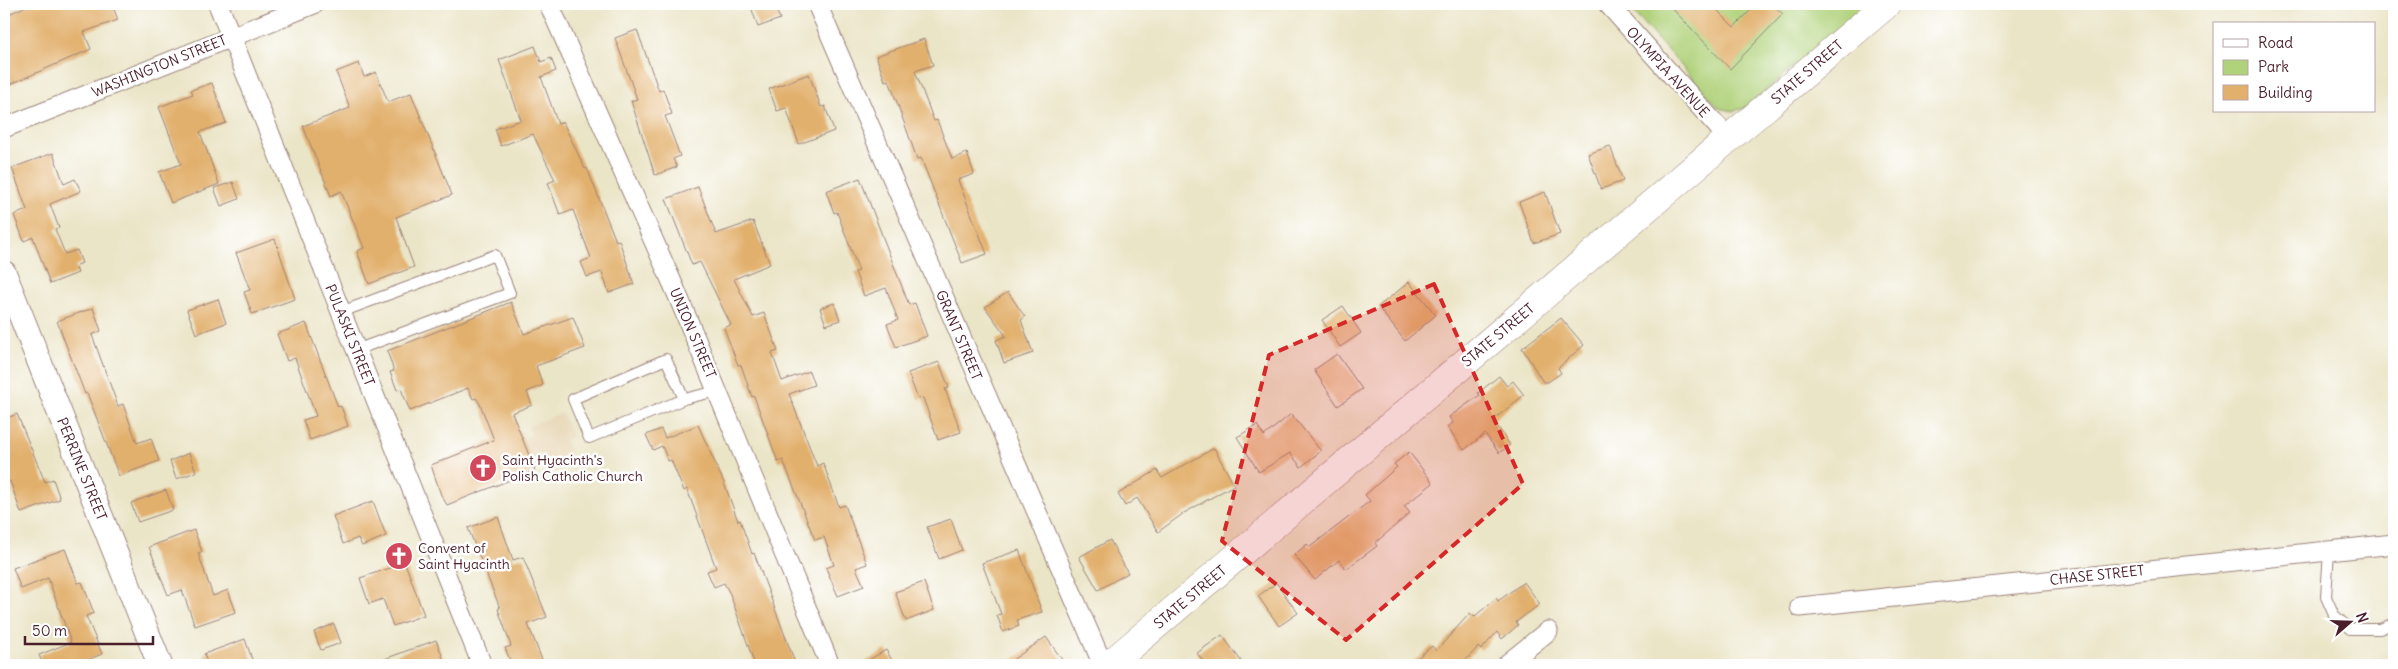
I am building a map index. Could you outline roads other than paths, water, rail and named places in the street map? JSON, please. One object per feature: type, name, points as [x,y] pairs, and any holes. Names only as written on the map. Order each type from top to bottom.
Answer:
[{"type":"main road","name":"STATE STREET","points":[[1109,665],[1887,4]]},
{"type":"street","name":"PULASKI STREET","points":[[218,4],[482,665]]},
{"type":"street","name":"WASHINGTON STREET","points":[[4,128],[314,4]]},
{"type":"street","name":"UNION STREET","points":[[549,4],[717,391],[830,665]]},
{"type":"street","name":"GRANT STREET","points":[[817,4],[1103,665]]},
{"type":"street","name":"OLYMPIA AVENUE","points":[[1612,5],[1729,139]]},
{"type":"street","name":"PERRINE STREET","points":[[4,273],[160,665]]},
{"type":"street","name":"CHASE STREET","points":[[1800,606],[2394,544]]},
{"type":"street","points":[[1506,665],[1548,631]]},
{"type":"lane","points":[[341,312],[496,255],[510,294],[356,350]]},
{"type":"lane","points":[[684,399],[666,359],[573,399],[589,438],[684,399],[717,391]]},
{"type":"lane","points":[[2329,551],[2326,597],[2334,615],[2350,629],[2380,628],[2394,623]]},
{"type":"place","name":"Saint Hyacinth's Polish Catholic Church","points":[[483,468]]},
{"type":"place","name":"Convent of Saint Hyacinth","points":[[399,556]]}]
